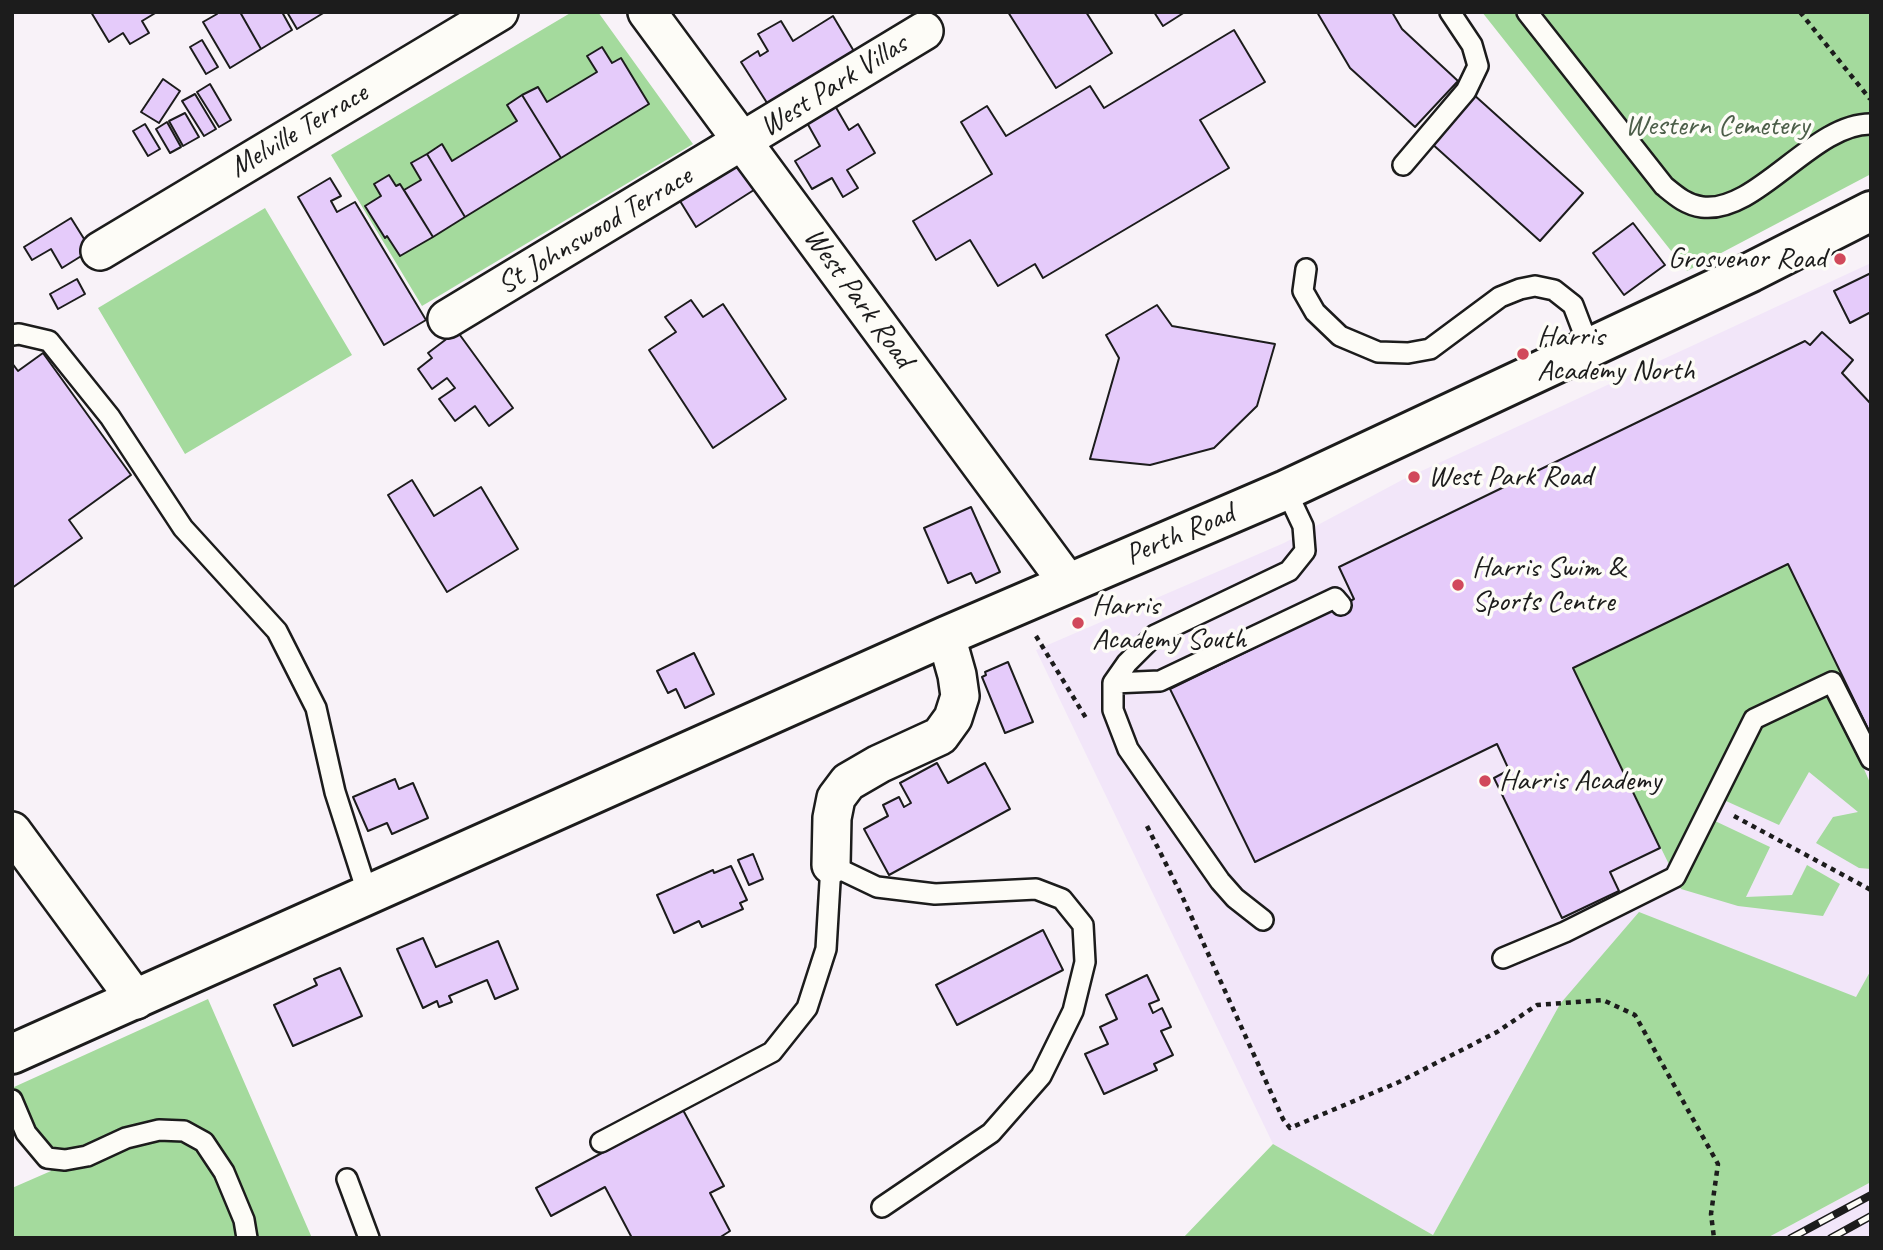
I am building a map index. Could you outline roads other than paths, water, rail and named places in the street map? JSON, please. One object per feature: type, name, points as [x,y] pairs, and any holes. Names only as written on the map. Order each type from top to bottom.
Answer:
[{"type":"street","name":"Melville Terrace","points":[[100,251],[499,12]]},
{"type":"street","name":"West Park Road","points":[[651,13],[1068,583]]},
{"type":"street","name":"West Park Villas","points":[[743,142],[924,31]]},
{"type":"street","name":"St Johnswood Terrace","points":[[447,319],[743,142]]},
{"type":"street","name":"Perth Road","points":[[12,1054],[952,634],[1286,490],[1751,272],[1871,211]]},
{"type":"street","points":[[831,865],[832,818],[836,798],[848,782],[879,764],[940,736],[953,718],[960,696],[952,634]]},
{"type":"street","points":[[12,831],[136,1000]]},
{"type":"lane","points":[[1403,165],[1466,91],[1478,66],[1472,45],[1450,12]]},
{"type":"lane","points":[[1527,12],[1664,186],[1692,204],[1702,207],[1726,204],[1747,194],[1830,136],[1863,124],[1871,124]]},
{"type":"lane","points":[[1306,269],[1303,291],[1315,312],[1340,336],[1378,352],[1408,353],[1430,349],[1500,297],[1535,286],[1554,290],[1573,305],[1589,347]]},
{"type":"lane","points":[[12,335],[19,334],[49,341],[110,417],[183,528],[277,631],[316,708],[335,792],[368,895]]},
{"type":"lane","points":[[1263,920],[1235,898],[1220,881],[1128,749],[1113,710],[1113,683],[1155,635],[1289,571],[1306,551],[1303,526],[1286,490]]},
{"type":"lane","points":[[1113,683],[1160,681],[1335,598],[1341,605]]},
{"type":"lane","points":[[1503,958],[1565,932],[1675,877],[1754,719],[1832,682],[1871,759]]},
{"type":"lane","points":[[601,1142],[772,1052],[807,1008],[825,949],[831,865],[877,887],[888,889],[935,894],[1036,889],[1062,899],[1083,925],[1085,962],[1073,1011],[1041,1076],[991,1133],[881,1207]]},
{"type":"lane","points":[[12,1100],[26,1133],[47,1157],[65,1160],[87,1156],[126,1138],[159,1129],[184,1131],[204,1142],[224,1172],[244,1220],[247,1238]]},
{"type":"lane","points":[[347,1178],[369,1238]]},
{"type":"railway","points":[[1791,1238],[1871,1195]]},
{"type":"railway","points":[[1831,1238],[1871,1216]]},
{"type":"place","name":"Grosvenor Road","points":[[1840,259]]},
{"type":"place","name":"Harris Academy North","points":[[1523,354]]},
{"type":"place","name":"West Park Road","points":[[1414,477]]},
{"type":"place","name":"Harris Swim & Sports Centre","points":[[1458,585]]},
{"type":"place","name":"Harris Academy South","points":[[1078,623]]},
{"type":"place","name":"Harris Academy","points":[[1485,781]]},
{"type":"park label","name":"Western Cemetery","points":[[1717,126]]}]
